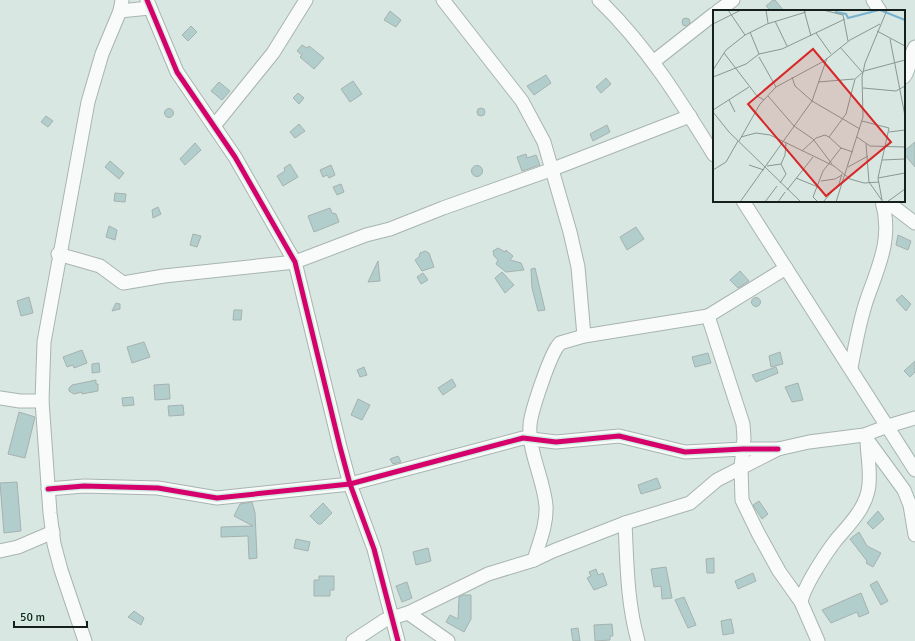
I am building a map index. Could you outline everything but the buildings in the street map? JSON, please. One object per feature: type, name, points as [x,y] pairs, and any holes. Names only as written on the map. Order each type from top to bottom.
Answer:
[{"type":"street","points":[[214,126],[273,53],[306,0]]},
{"type":"street","points":[[443,0],[522,101],[544,142],[553,169],[578,268],[584,336]]},
{"type":"street","points":[[599,0],[627,29],[653,62],[713,152]]},
{"type":"street","points":[[719,10],[733,0]]},
{"type":"street","points":[[873,0],[879,10]]},
{"type":"street","points":[[85,641],[60,570],[53,532],[48,489],[42,401],[44,342],[58,254],[93,79],[121,6],[148,4],[177,72],[235,157],[295,262],[350,484],[374,549],[391,619],[398,641]]},
{"type":"street","points":[[653,62],[713,15]]},
{"type":"street","points":[[905,75],[909,68],[911,55]]},
{"type":"street","points":[[58,254],[100,266],[122,283],[164,276],[295,262],[366,235],[390,229],[443,208],[553,169],[690,116]]},
{"type":"street","points":[[744,202],[915,470]]},
{"type":"street","points":[[851,368],[857,336],[882,258],[886,238],[886,215],[882,202]]},
{"type":"street","points":[[887,202],[915,223]]},
{"type":"street","points":[[534,560],[545,522],[546,508],[530,426],[533,412],[554,351],[560,343],[584,336],[708,316],[786,268]]},
{"type":"street","points":[[708,316],[743,424],[741,467],[742,500],[779,571],[801,602],[818,641]]},
{"type":"street","points":[[0,398],[20,401],[42,401]]},
{"type":"street","points":[[48,489],[84,486],[151,487],[217,498],[350,484],[517,440],[532,438],[543,442],[556,442],[619,436],[685,452],[778,449],[809,442],[865,437],[888,426],[915,418]]},
{"type":"street","points":[[865,437],[904,490],[910,505],[915,535]]},
{"type":"street","points":[[801,602],[807,586],[834,542],[864,503],[869,482],[865,437]]},
{"type":"street","points":[[353,641],[385,620],[408,613],[488,574],[534,560],[625,523],[690,503],[709,485],[778,449]]},
{"type":"street","points":[[625,523],[630,596],[638,641]]},
{"type":"street","points":[[0,551],[18,547],[53,532]]},
{"type":"street","points":[[408,613],[448,641]]},
{"type":"cycle path","points":[[147,0],[177,72],[235,157],[295,262],[350,484],[374,549],[398,641]]},
{"type":"cycle path","points":[[48,489],[84,486],[158,488],[217,498],[350,484],[523,438],[556,442],[619,436],[685,452],[778,449]]}]
